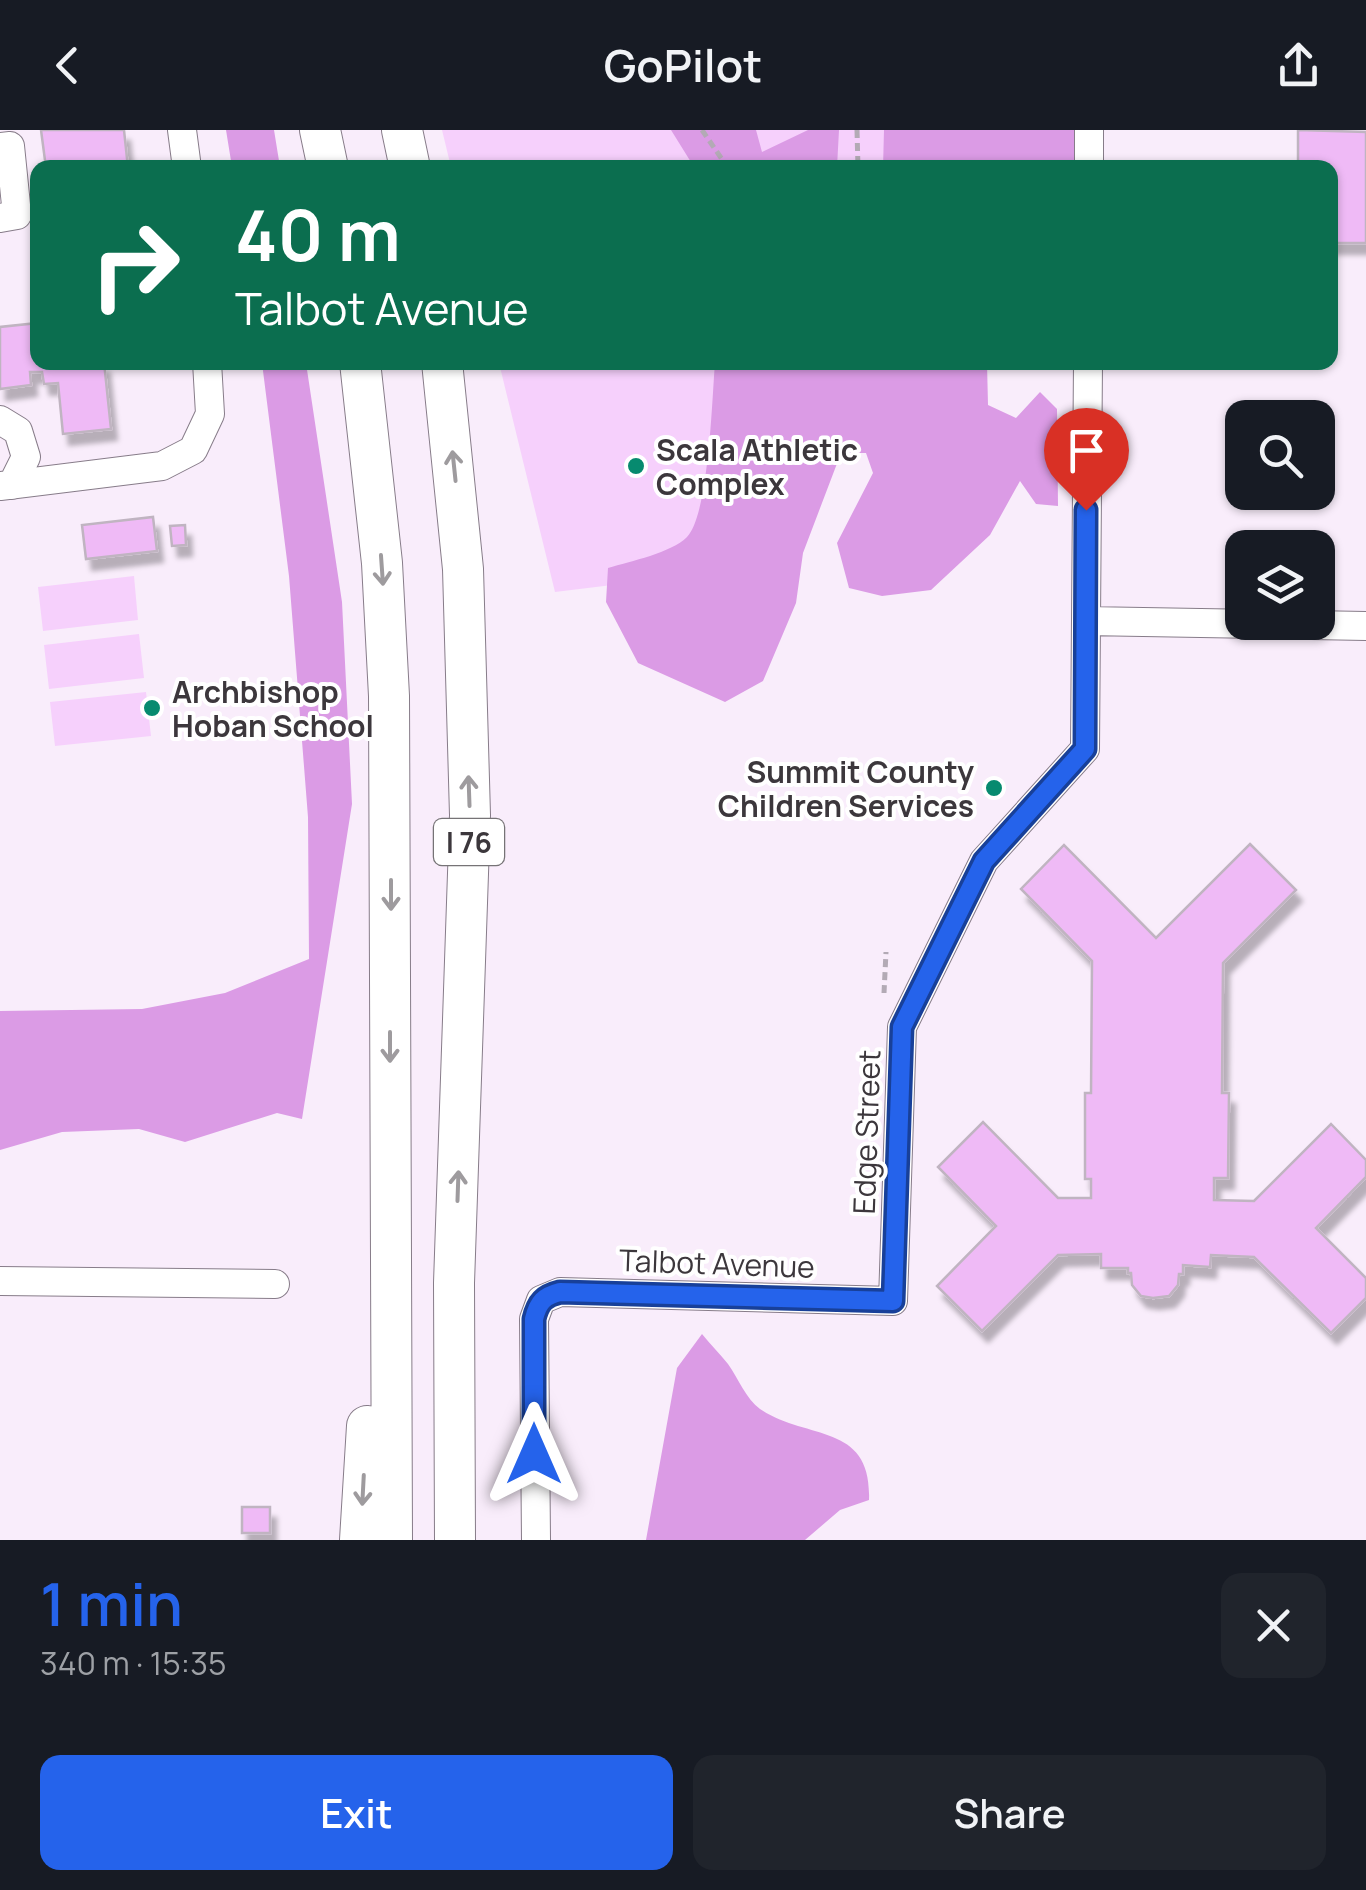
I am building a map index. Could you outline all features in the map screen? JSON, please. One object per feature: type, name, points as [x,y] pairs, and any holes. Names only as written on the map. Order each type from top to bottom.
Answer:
[{"type":"highway","points":[[320,130],[326,160]]},
{"type":"highway","points":[[402,130],[408,160]]},
{"type":"highway","name":"I 76","points":[[361,370],[382,563],[389,696],[392,1540]]},
{"type":"highway","name":"I 76","points":[[443,370],[463,569],[470,815],[454,1283],[455,1540]]},
{"type":"highway","points":[[360,1540],[390,1113]]},
{"type":"highway","points":[[454,1283],[473,1540]]},
{"type":"street","points":[[182,130],[186,160]]},
{"type":"street","points":[[1089,130],[1089,160]]},
{"type":"street","points":[[0,218],[17,215],[3,143]]},
{"type":"street","points":[[6,486],[162,466],[193,450],[210,414],[208,370]]},
{"type":"street","name":"Edge Street","points":[[879,1300],[902,1027],[984,861],[1085,749],[1088,370]]},
{"type":"street","points":[[0,420],[18,431],[26,458],[6,486]]},
{"type":"street","points":[[1086,621],[1366,626]]},
{"type":"street","points":[[0,1281],[275,1284]]},
{"type":"street","name":"Talbot Avenue","points":[[536,1540],[534,1319],[541,1300],[560,1292],[879,1300]]},
{"type":"path","points":[[702,130],[723,160]]},
{"type":"path","points":[[857,130],[858,160]]},
{"type":"path","points":[[884,993],[886,952]]},
{"type":"shaded area","points":[[226,130],[274,130],[279,160],[231,160]]},
{"type":"shaded area","points":[[442,130],[923,130],[923,160],[449,160]]},
{"type":"shaded area","points":[[671,130],[756,130],[762,152],[808,130],[839,130],[837,160],[690,160]]},
{"type":"shaded area","points":[[884,130],[1080,130],[1080,160],[883,160]]},
{"type":"shaded area","points":[[263,370],[307,370],[342,602],[352,804],[302,1119],[277,1113],[185,1142],[139,1129],[62,1132],[0,1150],[0,1011],[142,1009],[225,993],[309,959],[308,817],[289,576]]},
{"type":"shaded area","name":"Scala Athletic Complex","points":[[501,370],[760,370],[735,570],[555,592]]},
{"type":"shaded area","points":[[715,370],[987,370],[988,405],[1016,418],[1040,392],[1057,409],[1058,506],[1036,504],[1020,481],[990,535],[931,590],[882,596],[849,588],[837,543],[873,473],[866,453],[841,453],[803,553],[796,603],[763,681],[725,702],[638,663],[606,602],[608,568],[671,548],[687,537],[700,505]]},
{"type":"shaded area","points":[[134,576],[138,620],[43,631],[38,587]]},
{"type":"shaded area","points":[[139,634],[144,678],[49,689],[44,645]]},
{"type":"shaded area","points":[[146,692],[151,736],[55,746],[50,702]]},
{"type":"shaded area","points":[[702,1334],[760,1409],[848,1445],[860,1457],[867,1475],[869,1500],[840,1510],[805,1540],[646,1540],[677,1368]]},
{"type":"building","points":[[41,130],[124,130],[127,160],[45,160]]},
{"type":"building","points":[[1298,130],[1366,132],[1366,243],[1338,243],[1338,160],[1298,160]]},
{"type":"building","points":[[30,324],[30,370],[105,370],[111,429],[63,434],[58,383],[44,384],[42,372],[30,372],[31,385],[0,389],[0,327]]},
{"type":"building","points":[[153,517],[157,551],[86,559],[82,525]]},
{"type":"building","points":[[185,525],[186,545],[172,546],[170,526]]},
{"type":"building","points":[[1250,844],[1296,890],[1223,963],[1222,1093],[1229,1093],[1228,1178],[1214,1178],[1214,1200],[1254,1201],[1331,1124],[1366,1160],[1366,1177],[1316,1228],[1366,1278],[1366,1298],[1331,1333],[1254,1257],[1211,1255],[1210,1267],[1183,1265],[1183,1274],[1179,1274],[1178,1285],[1169,1296],[1153,1298],[1141,1296],[1132,1285],[1128,1268],[1101,1268],[1101,1254],[1058,1255],[982,1331],[937,1286],[996,1226],[938,1167],[983,1122],[1058,1198],[1091,1198],[1091,1179],[1085,1179],[1085,1093],[1091,1093],[1092,961],[1021,889],[1064,845],[1156,938]]},
{"type":"building","points":[[242,1507],[270,1507],[270,1533],[242,1533]]},
{"type":"place","name":"Scala Athletic Complex","points":[[636,466]]},
{"type":"place","name":"Archbishop Hoban School","points":[[152,708]]},
{"type":"place","name":"Summit County Children Services","points":[[994,788]]},
{"type":"route","points":[[534,1454],[534,1319],[541,1300],[550,1295],[636,1293],[893,1301],[902,1027],[984,861],[1085,749],[1086,510]]}]
